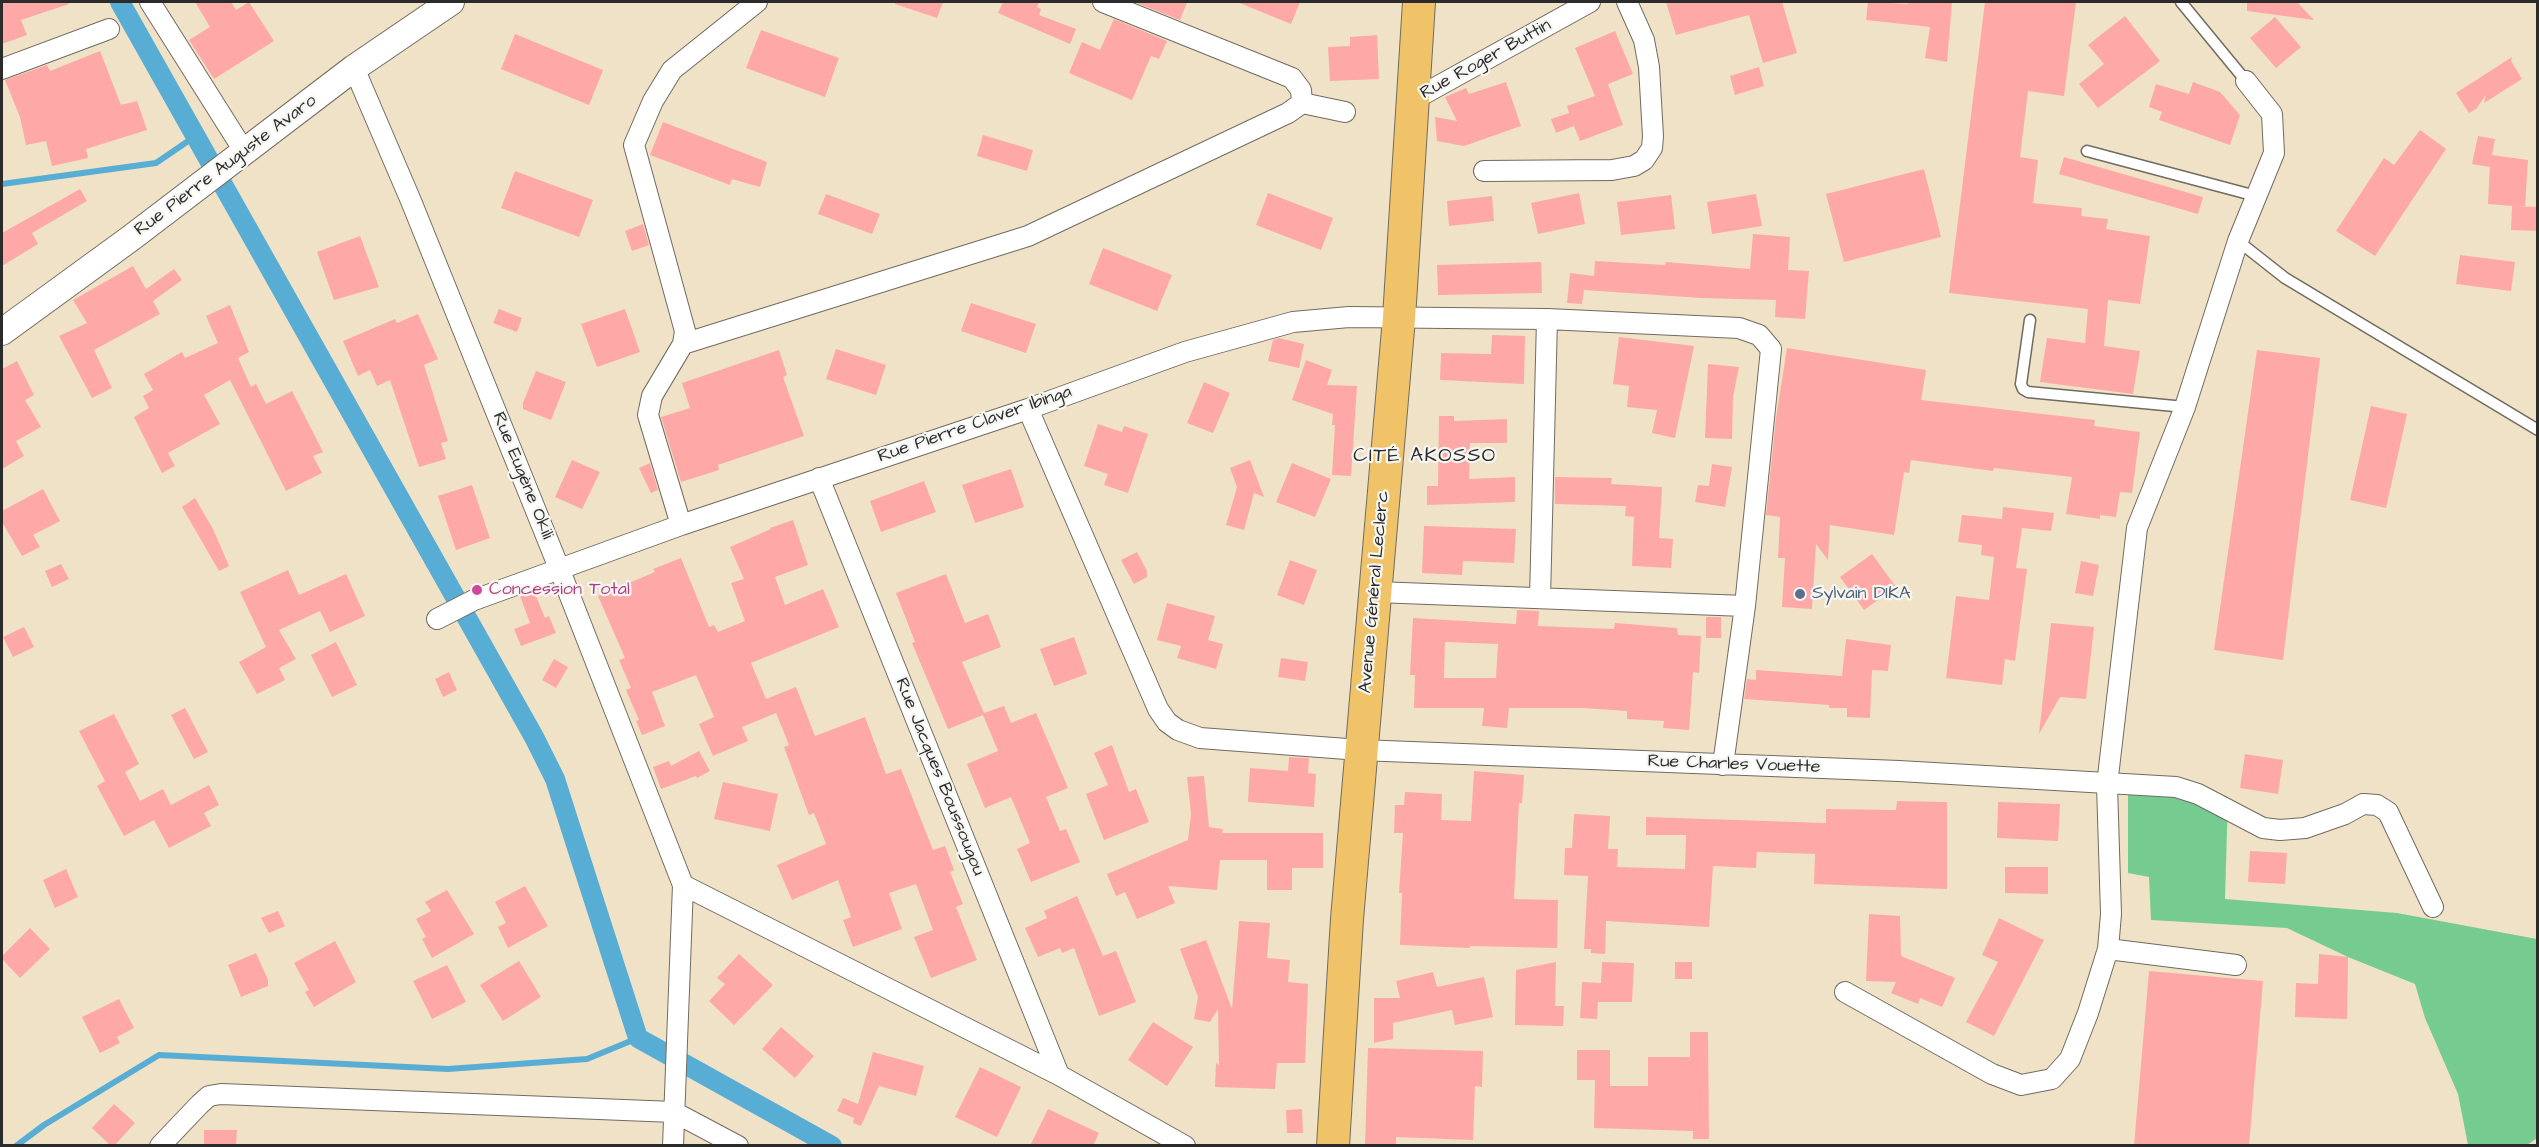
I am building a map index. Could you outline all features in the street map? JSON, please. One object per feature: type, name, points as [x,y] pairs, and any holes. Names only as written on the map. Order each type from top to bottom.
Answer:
[{"type":"main road","name":"Avenue Général Leclerc","points":[[1333,1146],[1340,1009],[1360,750],[1399,318],[1419,2]]},
{"type":"street","points":[[150,2],[236,158]]},
{"type":"street","name":"Rue Pierre Auguste Avaro","points":[[2,332],[354,68],[451,2]]},
{"type":"street","points":[[681,525],[648,415],[652,396],[683,344],[685,331],[634,146],[653,101],[672,70],[757,2]]},
{"type":"street","points":[[1102,2],[1292,78],[1301,90],[1302,103]]},
{"type":"street","name":"Rue Roger Buttin","points":[[1413,100],[1590,2]]},
{"type":"street","points":[[1484,171],[1612,170],[1634,166],[1644,160],[1652,148],[1653,136],[1650,67],[1644,40],[1627,2]]},
{"type":"street","points":[[2,69],[109,29]]},
{"type":"street","name":"Rue Eugène Okili","points":[[354,68],[411,201],[559,568],[683,885]]},
{"type":"street","points":[[1845,992],[1992,1074],[2021,1085],[2052,1079],[2070,1059],[2088,1013],[2108,949],[2111,914],[2107,784],[2137,528],[2185,407],[2238,241],[2274,153],[2272,114],[2246,81]]},
{"type":"street","points":[[683,344],[1028,236],[1288,113],[1302,103],[1345,111]]},
{"type":"street","name":"Rue Pierre Claver Ibinga","points":[[438,619],[474,600],[681,525],[1028,409],[1185,352],[1293,322],[1349,317],[1547,319],[1739,328],[1759,335],[1771,350],[1745,606],[1723,765]]},
{"type":"street","points":[[1540,597],[1547,319]]},
{"type":"street","name":"Rue Charles Vouette","points":[[1028,409],[1158,709],[1167,722],[1178,730],[1200,738],[1360,750],[1899,771],[2176,787],[2198,794],[2263,828],[2280,830],[2305,828],[2345,814],[2363,804],[2377,805],[2388,812],[2433,906]]},
{"type":"street","name":"Rue Jacques Boussougou","points":[[819,478],[1059,1075]]},
{"type":"street","points":[[1376,592],[1745,606]]},
{"type":"street","points":[[673,1146],[683,885],[1059,1075],[1185,1146]]},
{"type":"street","points":[[2108,949],[2236,965]]},
{"type":"street","points":[[160,1146],[209,1096],[221,1094],[674,1112],[738,1146]]},
{"type":"lane","points":[[2181,2],[2246,81]]},
{"type":"lane","points":[[2087,152],[2256,196]]},
{"type":"lane","points":[[2238,241],[2285,278],[2538,430]]},
{"type":"lane","points":[[2031,320],[2021,384],[2028,392],[2185,407]]},
{"type":"green space","points":[[2128,776],[2196,785],[2228,797],[2225,899],[2397,913],[2537,939],[2537,1138],[2527,1145],[2468,1145],[2458,1094],[2425,1018],[2415,984],[2348,957],[2287,928],[2151,920],[2149,877],[2128,873]]},
{"type":"building","points":[[2,2],[68,2],[69,4],[21,20],[27,35],[2,44]]},
{"type":"building","points":[[195,2],[231,2],[236,10],[249,2],[274,41],[214,79],[189,40],[210,27]]},
{"type":"building","points":[[895,2],[943,2],[937,18],[895,4]]},
{"type":"building","points":[[1003,2],[1039,2],[1037,7],[1041,9],[1039,15],[1076,29],[1070,44],[998,13]]},
{"type":"building","points":[[1134,2],[1187,2],[1180,20]]},
{"type":"building","points":[[1237,2],[1300,2],[1291,24]]},
{"type":"building","points":[[1666,2],[1782,2],[1797,53],[1763,63],[1749,15],[1676,35]]},
{"type":"building","points":[[1868,2],[1908,4],[1908,2],[1952,2],[1947,62],[1925,58],[1930,27],[1866,20]]},
{"type":"building","points":[[1985,2],[2076,2],[2064,96],[2028,91],[2020,157],[2038,160],[2033,203],[2082,208],[2081,216],[2108,219],[2106,229],[2150,236],[2140,304],[2108,300],[2104,346],[2140,351],[2133,394],[2040,382],[2047,338],[2085,343],[2088,309],[1949,293]]},
{"type":"building","points":[[2247,2],[2297,2],[2314,20],[2247,11]]},
{"type":"building","points":[[2125,16],[2160,61],[2098,108],[2079,84],[2104,64],[2088,45]]},
{"type":"building","points":[[2275,17],[2301,47],[2276,68],[2250,38]]},
{"type":"building","points":[[1114,19],[1167,41],[1159,59],[1151,56],[1132,100],[1069,73],[1082,42],[1100,50]]},
{"type":"building","points":[[761,30],[839,58],[825,97],[746,68]]},
{"type":"building","points":[[1615,31],[1633,74],[1608,84],[1623,125],[1580,141],[1574,126],[1556,133],[1551,119],[1569,113],[1567,106],[1595,96],[1575,48]]},
{"type":"building","points":[[515,34],[603,70],[589,105],[501,69]]},
{"type":"building","points":[[1377,35],[1379,79],[1330,81],[1328,47],[1350,46],[1350,37]]},
{"type":"building","points":[[100,51],[121,105],[137,101],[147,130],[86,149],[88,158],[52,166],[46,141],[26,145],[20,117],[5,80],[47,65],[50,71]]},
{"type":"building","points":[[2512,57],[2511,61],[2522,79],[2484,103],[2486,95],[2476,109],[2469,113],[2456,93]]},
{"type":"building","points":[[1759,67],[1764,86],[1735,95],[1730,76]]},
{"type":"building","points":[[1506,82],[1521,126],[1464,146],[1437,141],[1435,117],[1457,121],[1445,97],[1466,88],[1469,94]]},
{"type":"building","points":[[2193,82],[2220,92],[2240,115],[2230,145],[2159,120],[2162,112],[2149,107],[2156,84],[2189,94]]},
{"type":"building","points":[[663,122],[767,162],[760,187],[732,179],[730,185],[650,155]]},
{"type":"building","points":[[2420,130],[2446,149],[2375,256],[2336,231],[2384,158],[2394,165]]},
{"type":"building","points":[[983,135],[1033,150],[1027,171],[977,156]]},
{"type":"building","points":[[2478,136],[2495,139],[2492,155],[2528,160],[2525,207],[2488,204],[2490,167],[2472,164]]},
{"type":"building","points":[[2064,157],[2203,197],[2198,214],[2059,174]]},
{"type":"building","points":[[1924,169],[1941,237],[1844,262],[1826,194]]},
{"type":"building","points":[[515,171],[593,200],[579,237],[501,208]]},
{"type":"building","points":[[80,189],[87,201],[32,233],[38,244],[2,266],[2,233]]},
{"type":"building","points":[[1268,193],[1333,218],[1321,250],[1256,225]]},
{"type":"building","points":[[1579,193],[1585,224],[1538,234],[1531,203]]},
{"type":"building","points":[[826,194],[880,214],[872,234],[818,214]]},
{"type":"building","points":[[1756,194],[1762,226],[1712,234],[1707,202]]},
{"type":"building","points":[[1671,195],[1675,229],[1621,235],[1617,202]]},
{"type":"building","points":[[1492,196],[1494,221],[1449,226],[1447,201]]},
{"type":"building","points":[[2512,206],[2538,207],[2538,231],[2511,230]]},
{"type":"building","points":[[643,224],[649,245],[632,251],[625,231]]},
{"type":"building","points":[[1753,234],[1790,237],[1788,270],[1809,271],[1805,319],[1775,317],[1776,300],[1701,298],[1584,290],[1582,304],[1567,303],[1570,273],[1594,276],[1595,261],[1665,265],[1666,262],[1750,269]]},
{"type":"building","points":[[360,236],[379,287],[334,300],[317,252]]},
{"type":"building","points":[[1103,248],[1172,275],[1157,311],[1089,284]]},
{"type":"building","points":[[2460,255],[2515,262],[2511,291],[2456,284]]},
{"type":"building","points":[[1541,262],[1542,293],[1438,295],[1437,265]]},
{"type":"building","points":[[133,266],[146,289],[174,269],[182,280],[153,301],[160,314],[94,350],[112,388],[92,398],[59,336],[87,323],[73,300]]},
{"type":"building","points":[[971,303],[1036,324],[1026,353],[961,331]]},
{"type":"building","points":[[230,305],[249,352],[238,358],[251,387],[256,384],[266,404],[292,391],[323,452],[313,456],[322,473],[286,491],[230,380],[204,395],[220,424],[168,453],[175,466],[162,473],[134,417],[149,408],[143,396],[153,390],[144,374],[182,352],[185,358],[218,343],[206,316]]},
{"type":"building","points":[[499,309],[522,318],[517,332],[493,323]]},
{"type":"building","points":[[625,309],[640,352],[597,367],[581,324]]},
{"type":"building","points":[[418,314],[438,359],[424,365],[448,441],[441,443],[446,459],[419,467],[390,380],[377,386],[370,370],[358,376],[343,341],[395,319],[397,323]]},
{"type":"building","points":[[1492,335],[1525,336],[1524,384],[1440,380],[1441,353],[1491,354]]},
{"type":"building","points":[[1619,337],[1694,346],[1675,438],[1652,433],[1657,410],[1627,407],[1629,386],[1613,384]]},
{"type":"building","points":[[1279,338],[1304,344],[1299,368],[1268,361],[1273,340]]},
{"type":"building","points":[[1787,348],[1926,370],[1921,400],[2095,420],[2094,426],[2140,432],[2132,493],[2120,492],[2116,517],[2100,515],[2100,519],[2066,514],[2072,477],[1994,468],[1993,471],[1911,460],[1909,473],[1904,472],[1894,535],[1830,525],[1828,560],[1816,544],[1812,609],[1782,607],[1785,558],[1778,558],[1780,517],[1766,515],[1776,418]]},
{"type":"building","points":[[836,349],[886,365],[876,395],[826,379]]},
{"type":"building","points":[[779,350],[787,375],[783,377],[804,436],[718,465],[719,470],[681,482],[661,417],[690,408],[682,383]]},
{"type":"building","points":[[2257,350],[2320,358],[2283,660],[2214,650]]},
{"type":"building","points":[[1306,360],[1332,370],[1327,385],[1357,386],[1351,476],[1332,475],[1335,425],[1332,425],[1333,414],[1292,400]]},
{"type":"building","points":[[17,361],[34,395],[25,400],[41,427],[16,441],[24,456],[2,469],[2,369]]},
{"type":"building","points":[[1708,364],[1739,367],[1733,397],[1732,439],[1705,438]]},
{"type":"building","points":[[536,371],[566,382],[551,420],[523,409],[523,403]]},
{"type":"building","points":[[1204,382],[1230,393],[1213,433],[1187,423]]},
{"type":"building","points":[[2371,406],[2407,414],[2386,508],[2350,500]]},
{"type":"building","points":[[1439,416],[1454,416],[1454,421],[1507,419],[1507,443],[1470,443],[1469,479],[1515,477],[1515,502],[1427,505],[1427,486],[1438,486]]},
{"type":"building","points":[[1098,424],[1122,432],[1124,426],[1148,434],[1128,493],[1104,485],[1108,474],[1084,466]]},
{"type":"building","points":[[572,460],[600,472],[582,509],[555,497]]},
{"type":"building","points":[[1250,460],[1264,497],[1254,493],[1244,530],[1226,525],[1237,487],[1230,468]]},
{"type":"building","points":[[650,463],[658,490],[651,493],[639,468]]},
{"type":"building","points":[[1292,463],[1331,479],[1315,517],[1276,502]]},
{"type":"building","points":[[1712,464],[1732,467],[1725,507],[1695,502],[1698,485],[1709,486]]},
{"type":"building","points":[[1011,469],[1024,507],[975,523],[962,485]]},
{"type":"building","points":[[1555,477],[1612,478],[1611,484],[1662,487],[1659,538],[1673,539],[1671,568],[1632,566],[1634,517],[1625,516],[1626,506],[1555,504]]},
{"type":"building","points":[[924,481],[936,512],[881,532],[870,501]]},
{"type":"building","points":[[472,485],[490,538],[456,550],[438,496]]},
{"type":"building","points":[[43,489],[60,521],[33,535],[40,547],[22,556],[2,522],[2,511]]},
{"type":"building","points":[[195,498],[213,529],[229,566],[219,571],[182,507]]},
{"type":"building","points":[[2003,507],[2054,513],[2051,531],[2022,528],[2016,568],[2027,569],[2015,661],[2005,659],[2002,685],[1946,678],[1956,596],[1989,600],[1994,557],[1981,555],[1982,545],[1958,542],[1962,515],[2002,519]]},
{"type":"building","points":[[793,520],[808,565],[775,577],[785,605],[823,589],[839,627],[751,663],[766,699],[796,687],[815,736],[865,717],[886,774],[901,769],[933,850],[945,846],[954,870],[950,872],[963,904],[956,907],[977,960],[931,978],[914,937],[933,930],[916,884],[889,893],[902,929],[853,947],[843,920],[851,917],[838,880],[792,900],[777,865],[826,844],[814,813],[809,815],[784,747],[789,745],[776,713],[742,727],[748,741],[713,756],[699,724],[714,717],[696,675],[652,692],[665,726],[642,735],[636,721],[639,720],[626,690],[631,688],[619,660],[625,658],[598,596],[655,572],[653,569],[681,558],[709,627],[714,625],[718,632],[745,621],[731,583],[744,579],[730,547]]},
{"type":"building","points":[[1424,526],[1516,529],[1514,563],[1463,561],[1462,575],[1422,573]]},
{"type":"building","points":[[1137,552],[1147,571],[1147,577],[1134,584],[1121,560]]},
{"type":"building","points":[[1872,554],[1896,587],[1864,610],[1840,577]]},
{"type":"building","points":[[1290,560],[1317,570],[1304,605],[1277,595]]},
{"type":"building","points":[[2081,561],[2099,565],[2093,596],[2075,593]]},
{"type":"building","points":[[61,564],[69,579],[52,587],[45,571]]},
{"type":"building","points":[[288,570],[299,595],[346,574],[365,616],[330,632],[320,611],[279,630],[296,659],[279,668],[285,680],[257,694],[239,662],[266,647],[240,592]]},
{"type":"building","points":[[946,574],[965,623],[988,614],[1001,647],[962,662],[984,713],[1004,706],[1011,723],[1036,713],[1068,788],[1046,797],[1060,831],[1066,829],[1080,862],[1031,882],[1017,849],[1030,843],[1011,797],[985,808],[967,764],[998,751],[983,715],[948,729],[912,643],[915,642],[896,593]]},
{"type":"building","points":[[534,591],[545,618],[549,616],[556,633],[521,646],[514,629],[530,623],[520,596]]},
{"type":"building","points":[[1167,603],[1215,616],[1208,640],[1223,644],[1216,669],[1177,658],[1181,646],[1157,640]]},
{"type":"building","points":[[1517,610],[1539,611],[1538,626],[1614,629],[1615,623],[1677,628],[1678,635],[1701,636],[1699,673],[1693,672],[1689,730],[1663,728],[1664,721],[1627,719],[1627,711],[1583,708],[1509,708],[1507,728],[1482,726],[1484,708],[1414,708],[1415,675],[1410,675],[1413,618],[1516,624]],"holes":[[[1445,642],[1498,644],[1496,678],[1444,678]]]},
{"type":"building","points":[[1706,617],[1721,617],[1721,638],[1706,638]]},
{"type":"building","points":[[2051,623],[2094,627],[2086,699],[2060,697],[2039,734]]},
{"type":"building","points":[[24,627],[34,647],[13,657],[3,637]]},
{"type":"building","points":[[1074,637],[1087,674],[1054,686],[1040,649]]},
{"type":"building","points":[[1846,639],[1891,645],[1888,671],[1872,670],[1870,718],[1847,717],[1847,708],[1829,708],[1829,705],[1744,699],[1747,679],[1756,680],[1756,670],[1842,676]]},
{"type":"building","points":[[336,642],[357,685],[332,697],[311,655]]},
{"type":"building","points":[[1281,658],[1308,662],[1305,681],[1278,677]]},
{"type":"building","points":[[554,659],[568,667],[556,688],[542,680]]},
{"type":"building","points":[[449,672],[457,690],[443,697],[435,679]]},
{"type":"building","points":[[185,708],[208,752],[194,759],[171,715]]},
{"type":"building","points":[[114,714],[139,764],[125,772],[140,801],[163,789],[171,805],[209,785],[219,805],[204,813],[211,826],[169,848],[154,820],[124,836],[97,786],[105,781],[79,731]]},
{"type":"building","points":[[1112,745],[1129,792],[1136,789],[1149,822],[1104,840],[1086,794],[1108,785],[1094,753]]},
{"type":"building","points":[[699,751],[710,771],[697,778],[696,776],[661,789],[653,767],[669,761],[671,766]]},
{"type":"building","points":[[2245,754],[2283,760],[2278,794],[2240,788]]},
{"type":"building","points":[[1289,757],[1309,758],[1308,773],[1316,774],[1314,807],[1248,802],[1250,768],[1288,771]]},
{"type":"building","points":[[1474,771],[1524,775],[1522,803],[1519,803],[1514,899],[1558,900],[1557,948],[1400,945],[1402,893],[1399,893],[1403,833],[1394,833],[1395,805],[1404,805],[1405,792],[1442,794],[1441,820],[1471,821]]},
{"type":"building","points":[[1204,776],[1209,827],[1223,829],[1222,833],[1323,833],[1323,868],[1292,868],[1292,890],[1267,890],[1267,860],[1220,860],[1217,890],[1168,886],[1175,903],[1137,919],[1125,892],[1116,896],[1107,874],[1188,840],[1191,814],[1187,777]]},
{"type":"building","points":[[723,782],[778,794],[770,831],[714,819]]},
{"type":"building","points":[[1897,801],[1947,802],[1947,889],[1814,884],[1815,854],[1757,852],[1756,868],[1713,866],[1709,927],[1606,921],[1605,954],[1591,953],[1591,949],[1584,949],[1588,876],[1564,875],[1565,848],[1572,848],[1574,814],[1610,816],[1608,849],[1618,849],[1617,867],[1685,869],[1686,835],[1646,835],[1646,817],[1826,823],[1826,809],[1896,810]]},
{"type":"building","points":[[1998,802],[2060,804],[2058,841],[1997,838]]},
{"type":"building","points":[[2250,851],[2287,853],[2285,884],[2248,882]]},
{"type":"building","points":[[2005,867],[2048,867],[2048,894],[2005,893]]},
{"type":"building","points":[[66,869],[78,897],[55,908],[43,880]]},
{"type":"building","points":[[525,886],[548,926],[508,948],[498,927],[506,923],[495,902]]},
{"type":"building","points":[[447,890],[474,934],[432,958],[422,939],[426,937],[416,919],[431,911],[425,902]]},
{"type":"building","points":[[1077,896],[1103,956],[1116,951],[1136,1002],[1099,1016],[1074,948],[1062,953],[1060,948],[1038,957],[1025,928],[1047,918],[1044,911]]},
{"type":"building","points":[[278,911],[285,926],[269,933],[261,918]]},
{"type":"building","points":[[1869,914],[1900,916],[1901,956],[1955,978],[1942,1007],[1920,998],[1918,1004],[1891,993],[1896,982],[1866,981]]},
{"type":"building","points":[[1999,918],[2044,940],[1994,1036],[1966,1022],[1998,962],[1982,955]]},
{"type":"building","points":[[1239,921],[1270,923],[1267,958],[1290,960],[1288,982],[1308,984],[1305,1063],[1277,1063],[1275,1089],[1215,1087],[1216,1063],[1219,1065],[1218,1009],[1210,1022],[1194,1019],[1198,997],[1180,949],[1206,940],[1232,1009]]},
{"type":"building","points":[[30,928],[50,949],[20,978],[2,959],[2,956]]},
{"type":"building","points":[[335,941],[356,982],[314,1007],[305,992],[309,990],[294,963]]},
{"type":"building","points":[[256,953],[268,980],[268,986],[241,997],[228,965]]},
{"type":"building","points":[[739,954],[773,985],[734,1025],[709,1001],[725,984],[717,978]]},
{"type":"building","points":[[2319,954],[2348,957],[2347,1019],[2295,1017],[2296,983],[2318,984]]},
{"type":"building","points":[[519,961],[541,997],[503,1021],[480,985]]},
{"type":"building","points":[[1556,962],[1555,1006],[1564,1006],[1563,1026],[1515,1025],[1516,970]]},
{"type":"building","points":[[1602,962],[1634,963],[1632,1002],[1598,1002],[1597,1019],[1580,1018],[1582,982],[1601,983]]},
{"type":"building","points":[[1675,962],[1692,962],[1692,979],[1675,979]]},
{"type":"building","points":[[447,965],[466,1002],[432,1019],[413,981]]},
{"type":"building","points":[[2149,971],[2263,981],[2249,1146],[2134,1146]]},
{"type":"building","points":[[1433,972],[1437,987],[1484,977],[1493,1017],[1455,1025],[1452,1010],[1393,1023],[1393,1039],[1374,1043],[1374,998],[1400,998],[1396,981]]},
{"type":"building","points":[[119,999],[134,1028],[117,1037],[120,1043],[100,1053],[82,1017]]},
{"type":"building","points":[[1153,1022],[1193,1047],[1167,1086],[1128,1060]]},
{"type":"building","points":[[781,1027],[814,1056],[795,1078],[762,1049]]},
{"type":"building","points":[[1690,1032],[1708,1032],[1709,1139],[1693,1139],[1693,1131],[1594,1128],[1595,1080],[1577,1080],[1577,1050],[1610,1050],[1610,1086],[1648,1086],[1648,1057],[1690,1057]]},
{"type":"building","points":[[1368,1048],[1483,1051],[1482,1087],[1475,1086],[1473,1140],[1396,1137],[1396,1146],[1365,1145]]},
{"type":"building","points":[[873,1052],[924,1066],[916,1096],[879,1086],[861,1126],[853,1123],[854,1118],[837,1111],[843,1098],[858,1104]]},
{"type":"building","points":[[980,1067],[1021,1087],[997,1137],[955,1117]]},
{"type":"building","points":[[114,1104],[135,1123],[114,1146],[111,1146],[92,1128]]},
{"type":"building","points":[[1048,1109],[1099,1133],[1093,1146],[1030,1146]]},
{"type":"building","points":[[1302,1109],[1303,1133],[1287,1133],[1286,1110]]},
{"type":"building","points":[[204,1130],[237,1130],[236,1146],[204,1146]]},
{"type":"waterway","points":[[120,2],[534,737],[555,779],[638,1038],[832,1146]]},
{"type":"waterway","points":[[2,184],[156,163],[197,135]]},
{"type":"waterway","points":[[16,1146],[44,1125],[159,1055],[448,1069],[587,1059],[638,1038]]},
{"type":"place","name":"Concession Total","points":[[477,590]]},
{"type":"place","name":"Sylvain DIKA","points":[[1800,594]]},
{"type":"district","name":"CITÉ AKOSSO","points":[[1425,457]]}]
